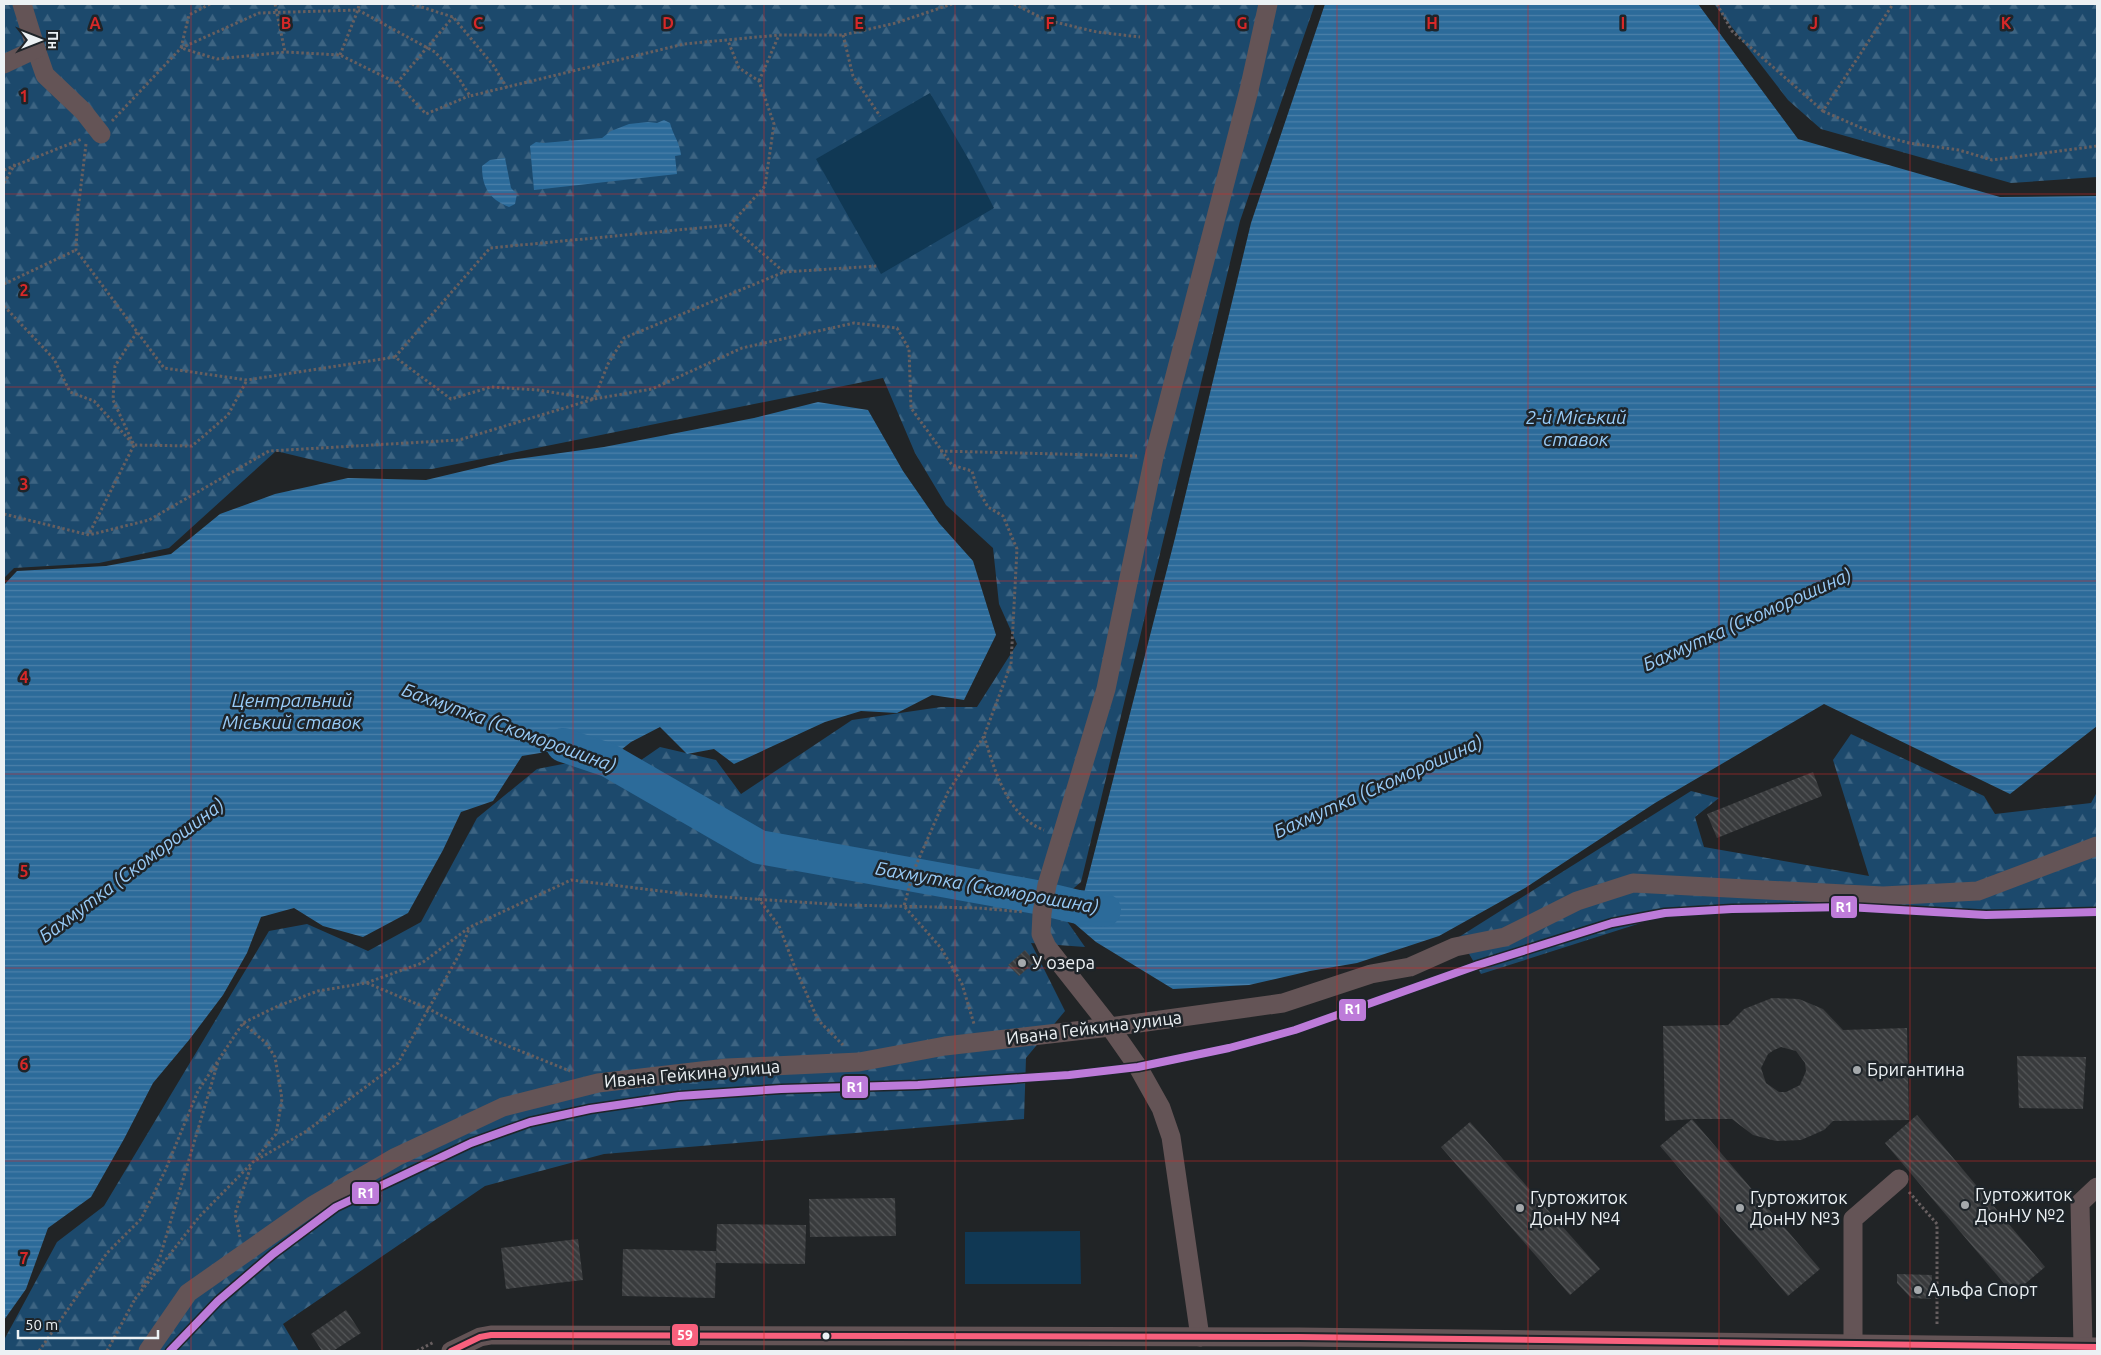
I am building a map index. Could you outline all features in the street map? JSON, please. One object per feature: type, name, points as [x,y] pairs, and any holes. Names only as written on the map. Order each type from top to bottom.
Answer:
[{"type":"street","points":[[22,4],[45,75],[83,111],[101,134]]},
{"type":"street","points":[[1200,1337],[1171,1137],[1161,1108],[1148,1082],[1110,1027],[1047,947],[1042,934],[1042,914],[1047,885],[1060,839],[1106,689],[1154,457],[1249,90],[1268,4]]},
{"type":"street","points":[[4,64],[36,49]]},
{"type":"street","name":"Ивана Гейкина улица","points":[[148,1351],[188,1293],[312,1206],[396,1157],[503,1107],[598,1082],[727,1068],[859,1062],[945,1046],[1110,1027],[1283,1003],[1371,974],[1410,967],[1455,947],[1504,937],[1577,901],[1633,883],[1883,896],[1978,891],[2097,846]]},
{"type":"street","points":[[1853,1345],[1853,1220],[1899,1179]]},
{"type":"street","points":[[451,1351],[480,1337],[491,1335],[751,1344],[1200,1337],[1299,1344],[1667,1347],[1853,1345],[1957,1349],[2090,1347],[2080,1203],[2097,1187]]},
{"type":"path","points":[[181,48],[189,15],[210,4]]},
{"type":"path","points":[[275,4],[285,52]]},
{"type":"path","points":[[340,55],[359,4]]},
{"type":"path","points":[[412,4],[453,17],[493,65],[508,88]]},
{"type":"path","points":[[181,48],[217,59],[285,52],[340,55],[397,83],[426,114],[470,96],[684,44],[779,35],[843,35],[896,24],[952,4]]},
{"type":"path","points":[[1014,4],[1046,20],[1097,32],[1140,37]]},
{"type":"path","points":[[1717,4],[1732,31],[1823,111],[1873,133],[1910,143],[1959,150],[1992,160],[2097,146]]},
{"type":"path","points":[[1823,111],[1894,4]]},
{"type":"path","points":[[101,134],[181,48],[259,13],[358,10],[435,52],[458,77],[470,96]]},
{"type":"path","points":[[397,83],[453,17]]},
{"type":"path","points":[[759,81],[779,35]]},
{"type":"path","points":[[843,35],[853,76],[880,116]]},
{"type":"path","points":[[4,170],[14,164],[87,137],[78,210],[76,250],[164,368],[248,380],[395,357],[490,248],[730,225],[765,186],[774,124],[759,81],[738,68],[728,41]]},
{"type":"path","points":[[4,183],[14,164]]},
{"type":"path","points":[[730,225],[784,272]]},
{"type":"path","points":[[4,284],[76,250]]},
{"type":"path","points":[[594,399],[608,364],[624,338],[784,272],[877,266]]},
{"type":"path","points":[[4,306],[54,359],[70,392],[94,401],[134,446],[192,446],[228,415],[248,380]]},
{"type":"path","points":[[4,514],[88,535],[149,520],[269,451],[459,440],[594,399],[652,389],[742,348],[854,323],[898,328],[909,349],[911,408],[940,451],[952,465],[972,471],[977,488],[988,507],[1003,516],[1017,549],[1011,664],[984,736],[948,792],[914,870],[904,906]]},
{"type":"path","points":[[134,446],[113,400],[115,366],[137,332]]},
{"type":"path","points":[[395,357],[451,399],[491,387],[538,390],[594,399]]},
{"type":"path","points":[[88,535],[134,446]]},
{"type":"path","points":[[940,451],[1154,457]]},
{"type":"path","points":[[984,736],[998,778],[1018,812],[1032,826],[1050,832],[1060,839]]},
{"type":"path","points":[[39,1351],[107,1253],[141,1219],[165,1171],[198,1091],[243,1023],[278,1006],[318,991],[366,982],[422,963],[470,927],[571,880],[693,895],[845,905],[978,908],[1042,914]]},
{"type":"path","points":[[758,898],[779,926],[818,1020],[859,1062]]},
{"type":"path","points":[[904,906],[941,948],[962,984],[980,1042]]},
{"type":"path","points":[[243,1254],[235,1214],[253,1162],[305,1132],[398,1063],[460,953],[470,927]]},
{"type":"path","points":[[366,982],[429,1009],[473,1032],[571,1072]]},
{"type":"path","points":[[135,1299],[199,1217],[253,1162],[276,1134],[282,1099],[275,1057],[266,1043],[243,1023]]},
{"type":"path","points":[[107,1351],[160,1257],[219,1059]]},
{"type":"path","points":[[1899,1179],[1937,1224],[1937,1326]]},
{"type":"green space","points":[[4,4],[1315,4],[1240,221],[1081,882],[1055,904],[1085,947],[1031,943],[1065,1011],[1026,1058],[1024,1119],[604,1154],[485,1186],[283,1324],[299,1351],[4,1351],[4,1340],[57,1242],[104,1206],[269,931],[307,924],[368,951],[421,922],[477,818],[537,769],[568,763],[618,776],[660,747],[716,760],[741,794],[852,720],[941,707],[977,707],[1017,644],[999,604],[993,548],[946,505],[915,453],[883,378],[432,469],[350,469],[276,451],[169,548],[99,563],[14,568],[4,578]]},
{"type":"green space","points":[[1714,4],[2097,4],[2097,177],[2011,183],[1821,129],[1788,100]]},
{"type":"green space","points":[[1851,734],[1984,796],[1995,814],[2091,803],[2097,792],[2097,916],[1914,911],[1669,914],[1481,974],[1459,937],[1691,791],[1719,798],[1695,817],[1704,847],[1869,876],[1833,760]]},
{"type":"shaded area","points":[[930,93],[994,208],[881,274],[816,159]]},
{"type":"shaded area","points":[[1080,1231],[1081,1284],[965,1284],[965,1232]]},
{"type":"water","name":"2-й Міський ставок","points":[[1325,4],[1698,4],[1798,139],[2000,197],[2097,196],[2097,726],[2010,794],[1824,704],[1655,803],[1525,888],[1439,936],[1357,963],[1310,971],[1249,985],[1173,989],[1096,942],[1061,912],[1060,902],[1067,897],[1084,893],[1175,538],[1251,223]]},
{"type":"water","points":[[664,120],[670,123],[681,155],[675,156],[677,174],[534,190],[530,146],[536,142],[602,138],[611,131],[629,124],[657,123]]},
{"type":"water","points":[[505,158],[511,188],[517,194],[515,204],[509,207],[496,200],[488,191],[482,173],[482,166],[490,160]]},
{"type":"water","name":"Центральний Міський ставок","points":[[818,402],[868,410],[903,471],[939,523],[973,561],[996,635],[964,700],[932,695],[897,713],[861,711],[825,722],[734,764],[714,749],[687,754],[660,727],[631,742],[602,765],[564,749],[522,756],[493,801],[461,812],[443,850],[408,913],[363,937],[323,926],[294,908],[261,917],[247,953],[223,995],[153,1083],[91,1197],[48,1228],[26,1289],[4,1320],[4,585],[17,571],[106,566],[171,554],[220,514],[275,494],[348,478],[426,480],[510,460],[604,447],[754,418]]},
{"type":"building","points":[[1813,772],[1822,796],[1717,838],[1707,814]]},
{"type":"building","name":"У озера","points":[[1025,950],[1035,962],[1019,976],[1008,965]]},
{"type":"building","name":"Бригантина","points":[[1772,998],[1799,999],[1823,1009],[1843,1030],[1907,1028],[1909,1120],[1833,1121],[1824,1130],[1801,1140],[1776,1141],[1753,1135],[1732,1119],[1665,1121],[1663,1026],[1728,1025],[1744,1009]],"holes":[[[1781,1047],[1796,1051],[1805,1063],[1806,1071],[1800,1085],[1786,1092],[1779,1092],[1766,1083],[1761,1068],[1768,1054],[1774,1050]]]},
{"type":"building","points":[[2017,1056],[2086,1057],[2083,1109],[2019,1108]]},
{"type":"building","name":"Гуртожиток ДонНУ №2","points":[[1917,1115],[2045,1267],[2013,1294],[1885,1143]]},
{"type":"building","name":"Гуртожиток ДонНУ №3","points":[[1692,1119],[1820,1269],[1788,1296],[1660,1146]]},
{"type":"building","name":"Гуртожиток ДонНУ №4","points":[[1470,1122],[1600,1269],[1570,1295],[1441,1147]]},
{"type":"building","points":[[895,1198],[896,1236],[810,1237],[809,1199]]},
{"type":"building","points":[[717,1224],[806,1225],[805,1264],[716,1263]]},
{"type":"building","points":[[578,1239],[583,1280],[506,1289],[501,1248]]},
{"type":"building","points":[[623,1249],[716,1251],[715,1298],[622,1296]]},
{"type":"building","name":"Альфа Спорт","points":[[1897,1274],[1932,1275],[1931,1299],[1911,1298],[1897,1283]]},
{"type":"building","points":[[346,1310],[361,1333],[333,1351],[322,1351],[311,1334]]},
{"type":"waterway","name":"Бахмутка (Скоморошина)","points":[[563,745],[608,760],[759,847],[1036,897],[1078,907],[1104,910]]},
{"type":"transit line","name":"R1","points":[[170,1351],[218,1301],[273,1254],[336,1207],[471,1143],[530,1122],[590,1109],[679,1096],[781,1089],[918,1085],[1069,1075],[1138,1067],[1229,1048],[1295,1030],[1478,965],[1612,923],[1665,913],[1732,909],[1847,907],[1986,915],[2097,912]]},
{"type":"transit line","name":"59","points":[[451,1351],[480,1337],[491,1335],[1299,1337],[2097,1347]]},
{"type":"place","name":"У озера","points":[[1022,963]]},
{"type":"place","name":"Бригантина","points":[[1857,1070]]},
{"type":"place","name":"Гуртожиток ДонНУ №2","points":[[1965,1205]]},
{"type":"place","name":"Гуртожиток ДонНУ №4","points":[[1520,1208]]},
{"type":"place","name":"Гуртожиток ДонНУ №3","points":[[1740,1208]]},
{"type":"place","name":"Альфа Спорт","points":[[1918,1290]]}]
